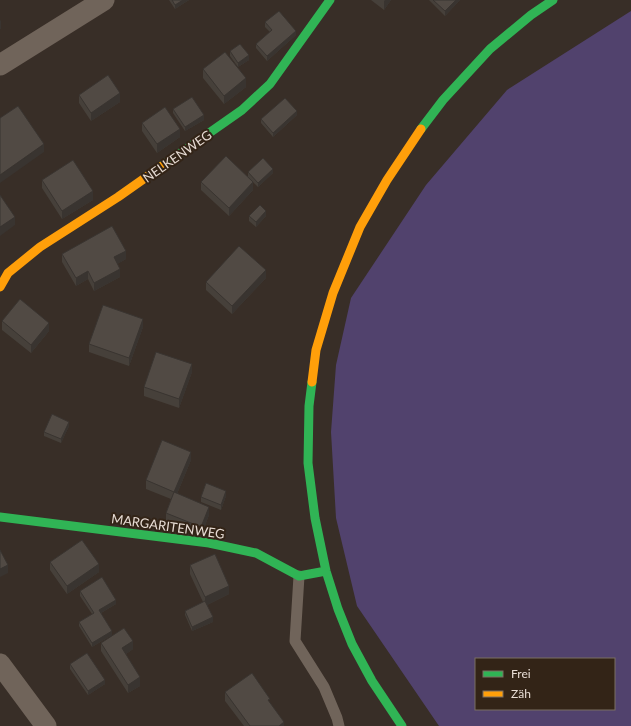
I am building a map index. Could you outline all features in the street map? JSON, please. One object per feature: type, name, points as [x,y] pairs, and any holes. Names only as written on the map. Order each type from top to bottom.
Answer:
[{"type":"main road","name":"NELKENWEG","points":[[0,287],[4,274],[40,247],[118,197],[242,110],[270,84],[330,0]]},
{"type":"main road","points":[[402,726],[372,681],[352,644],[338,609],[326,571],[315,518],[308,463],[309,406],[316,350],[333,293],[360,227],[416,136],[443,100],[490,49],[531,15],[553,0]]},
{"type":"main road","name":"MARGARITENWEG","points":[[0,517],[209,543],[256,553],[299,576]]},
{"type":"main road","points":[[299,576],[326,571]]},
{"type":"street","points":[[0,65],[104,0]]},
{"type":"street","points":[[0,664],[46,726]]},
{"type":"lane","points":[[299,576],[295,641],[324,687],[339,726]]},
{"type":"shaded area","points":[[631,11],[631,726],[439,726],[357,606],[336,518],[331,432],[336,365],[351,298],[426,185],[507,90]]},
{"type":"building","points":[[172,0],[183,0],[175,5]]},
{"type":"building","points":[[433,0],[456,0],[445,11]]},
{"type":"building","points":[[279,11],[296,31],[267,56],[256,44],[272,30],[265,22]]},
{"type":"building","points":[[240,44],[249,55],[238,63],[230,51]]},
{"type":"building","points":[[225,52],[246,78],[224,96],[203,69]]},
{"type":"building","points":[[108,75],[120,93],[91,113],[79,95]]},
{"type":"building","points":[[192,97],[204,115],[185,127],[173,109]]},
{"type":"building","points":[[285,98],[297,111],[273,133],[261,119]]},
{"type":"building","points":[[18,106],[44,144],[0,175],[0,118]]},
{"type":"building","points":[[165,107],[180,129],[157,144],[142,123]]},
{"type":"building","points":[[226,156],[253,182],[229,208],[201,182]]},
{"type":"building","points":[[263,158],[273,169],[258,183],[248,172]]},
{"type":"building","points":[[73,160],[93,191],[62,211],[42,180]]},
{"type":"building","points":[[0,195],[15,217],[0,227]]},
{"type":"building","points":[[260,205],[266,211],[256,222],[249,216]]},
{"type":"building","points":[[112,226],[126,251],[114,257],[120,269],[94,283],[88,271],[76,278],[62,254]]},
{"type":"building","points":[[239,246],[266,270],[232,306],[206,282]]},
{"type":"building","points":[[20,299],[49,323],[31,345],[2,321]]},
{"type":"building","points":[[103,305],[143,319],[129,358],[89,344]]},
{"type":"building","points":[[156,352],[192,364],[179,399],[144,387]]},
{"type":"building","points":[[52,414],[69,422],[61,439],[44,432]]},
{"type":"building","points":[[162,440],[191,452],[174,492],[146,480]]},
{"type":"building","points":[[206,483],[226,491],[221,505],[201,497]]},
{"type":"building","points":[[174,492],[209,507],[201,527],[166,513]]},
{"type":"building","points":[[82,540],[99,564],[67,586],[50,562]]},
{"type":"building","points":[[0,550],[8,565],[0,569]]},
{"type":"building","points":[[215,554],[229,586],[205,597],[190,565]]},
{"type":"building","points":[[102,577],[116,600],[99,610],[112,631],[92,643],[79,622],[94,613],[80,591]]},
{"type":"building","points":[[205,601],[213,617],[192,627],[185,611]]},
{"type":"building","points":[[124,628],[133,641],[122,648],[140,677],[128,685],[101,643]]},
{"type":"building","points":[[87,653],[105,680],[88,691],[70,664]]},
{"type":"building","points":[[252,673],[270,699],[268,700],[284,722],[279,726],[250,726],[225,692]]},
{"type":"traffic: fast","points":[[162,166],[242,110],[270,84],[330,0]]},
{"type":"traffic: fast","points":[[421,129],[443,100],[490,49],[531,15],[553,0]]},
{"type":"traffic: fast","points":[[312,382],[309,406],[308,463],[315,518],[326,571],[338,609],[352,644],[372,681],[402,726]]},
{"type":"traffic: fast","points":[[0,517],[209,543],[256,553],[299,576],[326,571]]},
{"type":"traffic: slow","points":[[312,382],[316,350],[333,293],[360,227],[387,180],[421,129]]},
{"type":"traffic: slow","points":[[0,287],[8,273],[40,247],[118,197],[162,166]]}]
